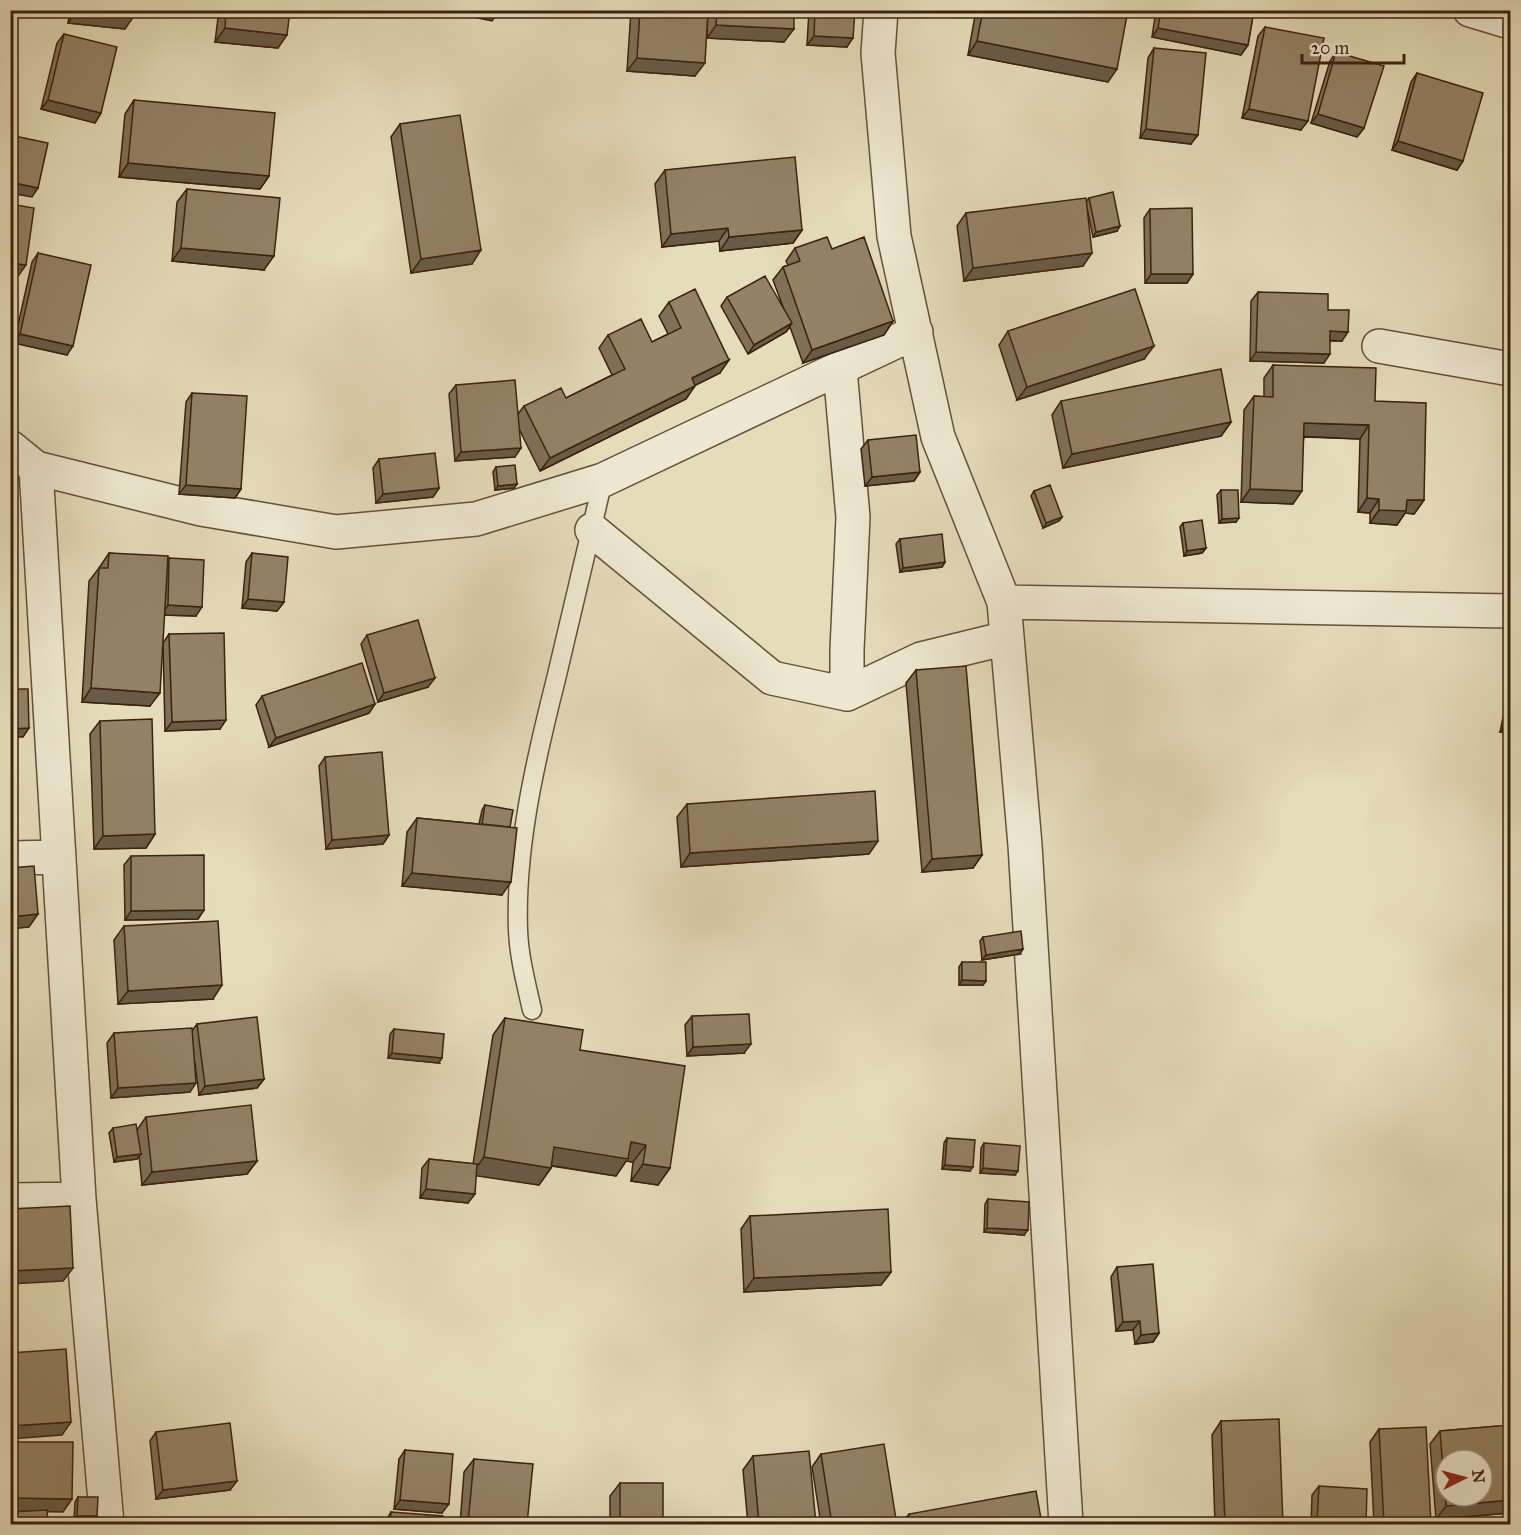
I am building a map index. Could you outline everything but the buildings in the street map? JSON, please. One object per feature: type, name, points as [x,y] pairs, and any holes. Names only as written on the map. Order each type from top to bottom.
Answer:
[{"type":"street","points":[[881,10],[878,53],[894,236],[938,437],[1004,603],[1025,846],[1066,1524]]},
{"type":"street","points":[[1470,10],[1510,22]]},
{"type":"street","points":[[10,447],[36,468],[201,509],[336,532],[476,519],[603,480],[916,332]]},
{"type":"street","points":[[1379,346],[1510,369]]},
{"type":"street","points":[[840,369],[853,517],[847,694]]},
{"type":"street","points":[[36,468],[79,1199],[107,1524]]},
{"type":"street","points":[[592,530],[772,678],[847,694],[921,659],[1007,638]]},
{"type":"street","points":[[1004,603],[1510,611]]},
{"type":"street","points":[[10,858],[59,857]]},
{"type":"street","points":[[10,1200],[79,1199]]},
{"type":"lane","points":[[532,1010],[523,971],[518,930],[519,885],[525,837],[537,758],[603,480]]}]
